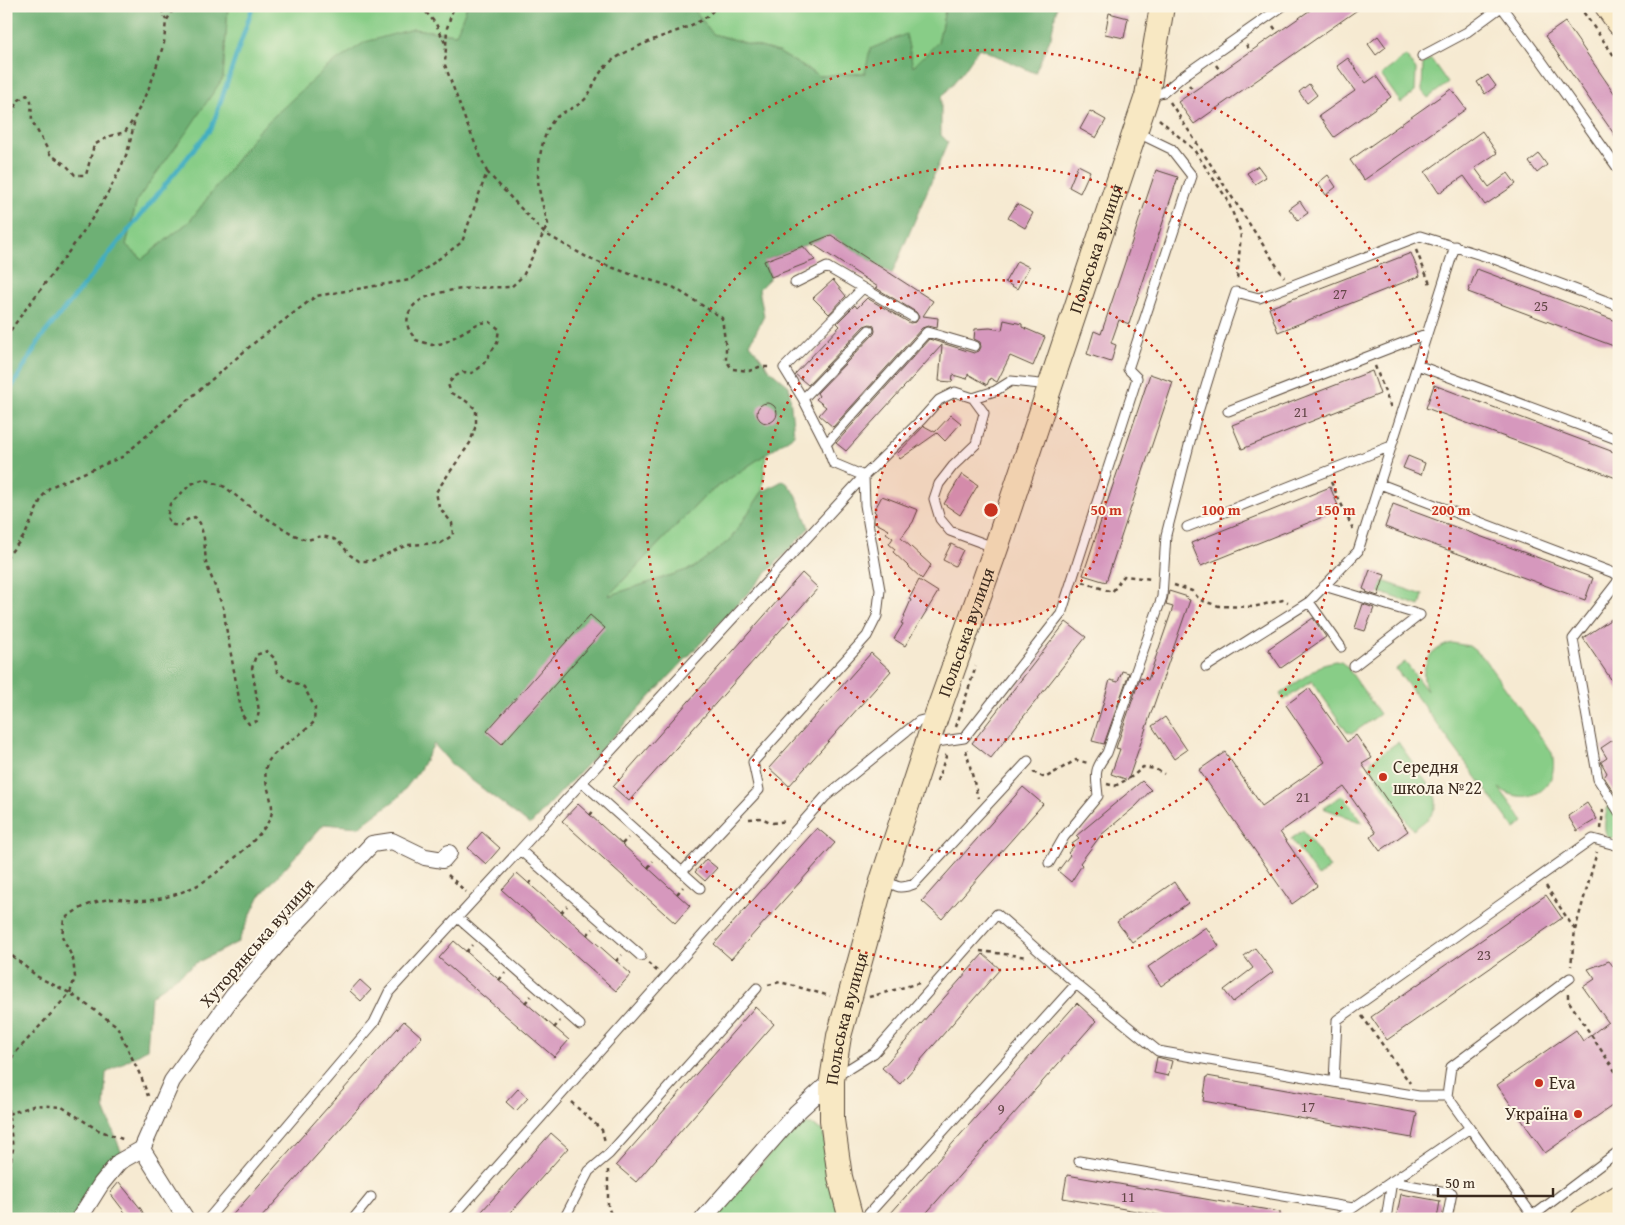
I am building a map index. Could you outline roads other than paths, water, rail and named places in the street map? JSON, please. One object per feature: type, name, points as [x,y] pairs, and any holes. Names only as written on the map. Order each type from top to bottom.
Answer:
[{"type":"street","name":"Польська вулиця","points":[[703,1219],[796,1113],[832,1080],[839,1036],[858,1000],[883,878],[936,717],[1147,108],[1162,6]]},
{"type":"street","points":[[1607,6],[1619,23]]},
{"type":"street","name":"Хуторянська вулиця","points":[[142,1148],[172,1081],[233,996],[293,927],[372,844],[392,841],[425,857],[443,860],[449,853]]},
{"type":"street","points":[[832,1080],[832,1120],[835,1149],[851,1219]]},
{"type":"street","points":[[79,1219],[100,1184],[119,1162],[142,1148],[186,1219]]},
{"type":"street","points":[[1583,1219],[1619,1197]]},
{"type":"street","points":[[1607,1219],[1619,1207]]},
{"type":"lane","points":[[928,744],[964,738],[1061,614],[1137,378],[1128,368],[1192,176],[1171,149],[1147,108],[1183,76],[1283,6]]},
{"type":"lane","points":[[1422,56],[1467,32],[1501,6],[1542,60],[1619,170]]},
{"type":"lane","points":[[1049,863],[1064,837],[1098,796],[1097,766],[1107,753],[1162,597],[1166,535],[1198,412],[1236,292],[1260,298],[1420,236],[1455,246],[1619,306]]},
{"type":"lane","points":[[1206,667],[1306,604],[1358,551],[1455,246]]},
{"type":"lane","points":[[795,283],[827,267],[913,317]]},
{"type":"lane","points":[[864,288],[784,368],[803,399],[826,444],[833,463],[864,476]]},
{"type":"lane","points":[[803,399],[870,330]]},
{"type":"lane","points":[[826,444],[927,332],[975,346]]},
{"type":"lane","points":[[1228,411],[1426,334]]},
{"type":"lane","points":[[1417,365],[1619,440]]},
{"type":"lane","points":[[973,398],[995,391],[1012,381],[1050,385]]},
{"type":"lane","points":[[208,1219],[374,1023],[389,992],[864,476],[939,400],[955,392],[973,398],[984,413],[976,444],[953,466],[939,484],[934,500],[940,519],[950,531],[996,548]]},
{"type":"lane","points":[[1187,527],[1391,446]]},
{"type":"lane","points":[[682,872],[759,790],[753,762],[867,636],[877,616],[880,590],[865,505],[864,476]]},
{"type":"lane","points":[[1380,484],[1619,575]]},
{"type":"lane","points":[[1619,580],[1573,639],[1598,779],[1619,812]]},
{"type":"lane","points":[[1324,586],[1420,615],[1354,666]]},
{"type":"lane","points":[[1306,604],[1341,647]]},
{"type":"lane","points":[[451,1219],[825,797],[919,721],[936,717]]},
{"type":"lane","points":[[883,878],[896,887],[914,884],[1028,761]]},
{"type":"lane","points":[[582,782],[700,888]]},
{"type":"lane","points":[[1334,1082],[1337,1020],[1593,838],[1619,846]]},
{"type":"lane","points":[[520,850],[640,956]]},
{"type":"lane","points":[[832,1080],[848,1068],[863,1062],[874,1053],[997,914],[1076,984],[1158,1051],[1419,1096],[1447,1096]]},
{"type":"lane","points":[[458,918],[580,1024]]},
{"type":"lane","points":[[1570,978],[1451,1067],[1447,1096],[1532,1218],[1619,1151]]},
{"type":"lane","points":[[864,1219],[1076,984]]},
{"type":"lane","points":[[564,1219],[589,1171],[609,1154],[757,988]]},
{"type":"lane","points":[[1337,1219],[1470,1128]]},
{"type":"lane","points":[[1080,1161],[1353,1208]]},
{"type":"lane","points":[[1386,1219],[1392,1182]]},
{"type":"lane","points":[[1392,1182],[1452,1193],[1447,1219]]},
{"type":"lane","points":[[353,1219],[371,1197]]},
{"type":"waterway","points":[[6,397],[41,338],[212,127],[253,6]]},
{"type":"place","name":"Середня школа №22","points":[[1383,777]]},
{"type":"place","name":"Eva","points":[[1539,1083]]},
{"type":"place","name":"Україна","points":[[1578,1114]]}]
